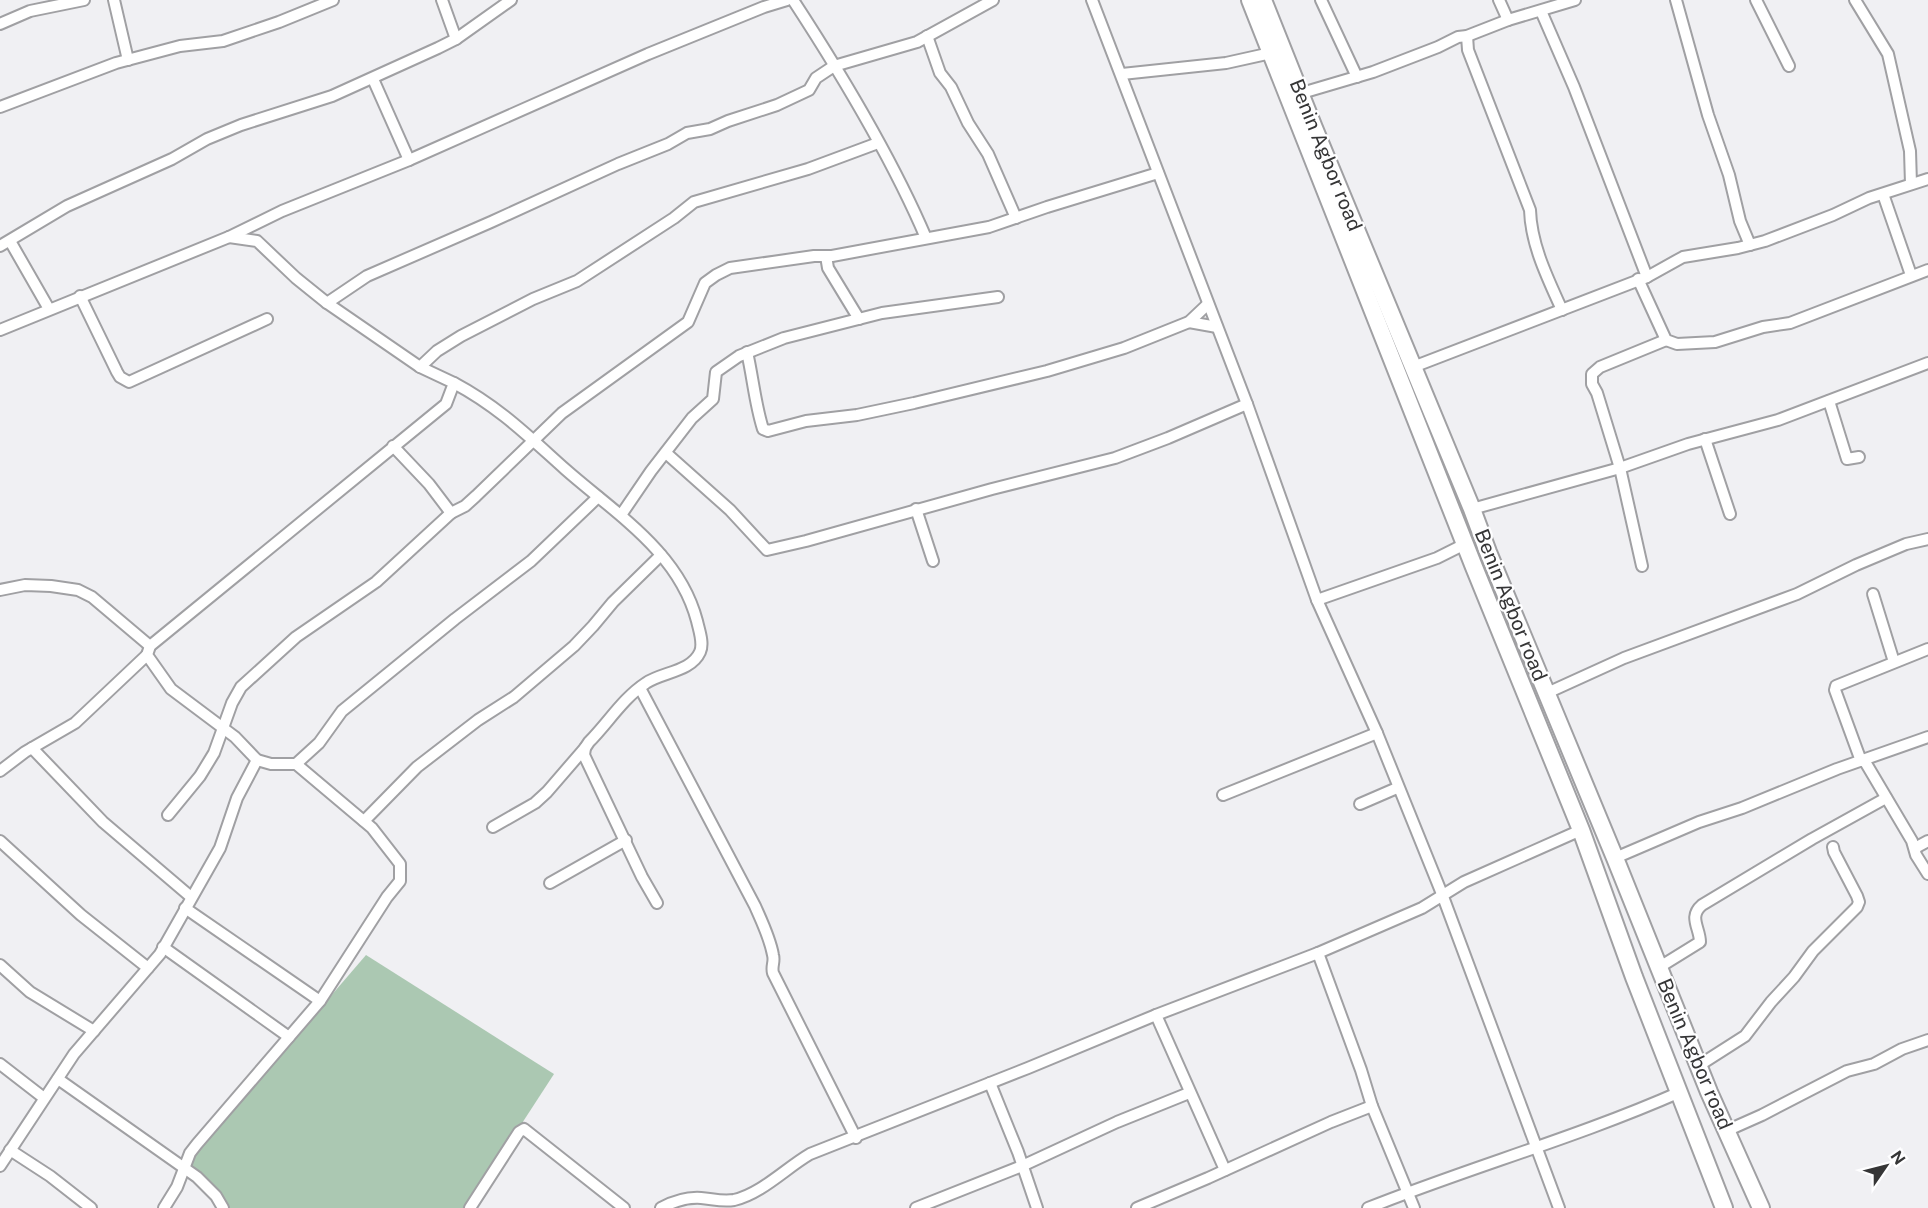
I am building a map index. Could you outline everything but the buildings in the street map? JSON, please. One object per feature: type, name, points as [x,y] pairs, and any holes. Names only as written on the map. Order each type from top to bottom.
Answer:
[{"type":"highway","name":"Benin Agbor road","points":[[1250,0],[1271,52],[1294,95],[1413,367],[1616,858],[1698,1065],[1761,1208]]},
{"type":"highway","name":"Benin Agbor road","points":[[1263,0],[1294,95],[1465,544],[1581,830],[1634,977],[1724,1208]]},
{"type":"street","points":[[0,24],[36,4],[84,0]]},
{"type":"street","points":[[114,0],[128,60]]},
{"type":"street","points":[[0,107],[128,60],[180,46],[223,41],[333,0]]},
{"type":"street","points":[[442,0],[456,39]]},
{"type":"street","points":[[49,309],[5,244],[67,206],[172,159],[207,139],[293,107],[332,96],[456,39],[511,0]]},
{"type":"street","points":[[0,330],[229,237],[256,223],[409,159],[763,4],[787,0]]},
{"type":"street","points":[[793,0],[878,143],[916,214],[926,238]]},
{"type":"street","points":[[327,303],[367,276],[668,144],[687,133],[710,129],[800,95],[809,90],[816,78],[834,66],[917,42],[993,0]]},
{"type":"street","points":[[1092,0],[1247,404],[1317,600],[1377,733],[1397,788],[1442,894],[1559,1208]]},
{"type":"street","points":[[1321,0],[1357,77]]},
{"type":"street","points":[[1499,0],[1508,20]]},
{"type":"street","points":[[1294,95],[1357,77],[1429,51],[1458,37],[1575,0]]},
{"type":"street","points":[[1676,0],[1708,115],[1729,175],[1740,221],[1750,245]]},
{"type":"street","points":[[1756,0],[1789,66]]},
{"type":"street","points":[[1855,0],[1888,54],[1910,151],[1911,184]]},
{"type":"street","points":[[1541,11],[1574,87],[1666,340],[1677,345],[1715,342],[1763,327],[1790,323],[1928,270]]},
{"type":"street","points":[[927,36],[940,73],[951,87],[968,123],[988,154],[1016,218]]},
{"type":"street","points":[[1467,36],[1468,50],[1530,210],[1532,236],[1562,310]]},
{"type":"street","points":[[1122,74],[1226,63],[1271,52]]},
{"type":"street","points":[[373,79],[409,159]]},
{"type":"street","points":[[420,367],[437,351],[460,336],[533,299],[577,281],[694,202],[808,169],[878,143]]},
{"type":"street","points":[[168,815],[200,776],[214,753],[238,691],[249,678],[296,637],[376,582],[451,513],[465,506],[562,413],[688,322],[705,283],[716,275],[730,268],[826,256],[989,227],[1158,173]]},
{"type":"street","points":[[1413,367],[1642,278],[1683,257],[1765,241],[1883,194],[1928,180]]},
{"type":"street","points":[[1883,194],[1911,275]]},
{"type":"street","points":[[256,223],[257,241]]},
{"type":"street","points":[[229,237],[257,241],[296,278],[327,303],[420,367],[454,383],[498,410],[640,531],[679,576],[688,594],[699,632],[701,649],[696,659],[685,666],[654,678],[640,688],[547,792],[535,803],[493,827]]},
{"type":"street","points":[[826,256],[828,268],[859,319]]},
{"type":"street","points":[[80,296],[117,372],[120,377],[129,382],[267,319]]},
{"type":"street","points":[[621,515],[692,418],[713,399],[716,372],[747,352],[784,338],[882,313],[998,297]]},
{"type":"street","points":[[747,352],[754,385],[754,399],[763,429],[768,431],[806,421],[914,403],[1047,371],[1124,348],[1189,322],[1208,304]]},
{"type":"street","points":[[1189,322],[1217,327]]},
{"type":"street","points":[[1642,566],[1620,468],[1597,393],[1592,384],[1592,374],[1600,367],[1666,340]]},
{"type":"street","points":[[1472,509],[1620,468],[1661,452],[1705,439],[1778,420],[1928,363]]},
{"type":"street","points":[[0,771],[25,752],[75,723],[149,650],[446,404],[454,383]]},
{"type":"street","points":[[1829,401],[1846,459],[1859,457]]},
{"type":"street","points":[[666,453],[730,510],[767,550],[1115,458],[1247,404]]},
{"type":"street","points":[[1705,439],[1730,514]]},
{"type":"street","points":[[393,446],[429,484],[451,513]]},
{"type":"street","points":[[296,764],[319,743],[342,711],[531,561],[598,497]]},
{"type":"street","points":[[916,509],[933,561]]},
{"type":"street","points":[[1547,693],[1624,658],[1797,594],[1906,544],[1928,539]]},
{"type":"street","points":[[1317,600],[1437,558],[1465,544]]},
{"type":"street","points":[[364,821],[417,767],[478,720],[514,697],[574,646],[613,602],[661,555]]},
{"type":"street","points":[[0,590],[25,585],[51,586],[78,590],[92,597],[149,650],[171,689],[223,727],[257,760],[271,764],[296,764],[372,828],[400,864],[400,881],[387,897],[320,1001],[197,1144],[164,1208]]},
{"type":"street","points":[[1873,594],[1894,662]]},
{"type":"street","points":[[1928,649],[1836,686],[1835,690],[1862,761],[1886,798],[1928,874]]},
{"type":"street","points":[[640,688],[755,906],[770,942],[774,959],[773,974],[856,1138]]},
{"type":"street","points":[[1223,795],[1377,733]]},
{"type":"street","points":[[1616,858],[1699,822],[1928,737]]},
{"type":"street","points":[[32,748],[103,822],[191,897]]},
{"type":"street","points":[[585,748],[586,761],[657,903]]},
{"type":"street","points":[[0,1166],[74,1054],[148,968],[163,947],[220,848],[237,798],[257,760]]},
{"type":"street","points":[[1360,804],[1397,788]]},
{"type":"street","points":[[1658,968],[1700,942],[1694,920],[1697,909],[1702,905],[1755,872],[1886,798]]},
{"type":"street","points":[[661,1208],[672,1202],[686,1199],[702,1198],[720,1202],[749,1196],[810,1154],[856,1138],[1156,1015],[1318,953],[1422,908],[1464,882],[1581,830]]},
{"type":"street","points":[[550,883],[626,840]]},
{"type":"street","points":[[1915,848],[1928,841]]},
{"type":"street","points":[[0,842],[81,915],[148,968]]},
{"type":"street","points":[[1698,1065],[1745,1036],[1813,951],[1857,907],[1859,902],[1857,896],[1833,847]]},
{"type":"street","points":[[185,908],[320,1001]]},
{"type":"street","points":[[163,947],[290,1037]]},
{"type":"street","points":[[1318,953],[1361,1070],[1372,1107],[1414,1208]]},
{"type":"street","points":[[0,965],[30,992],[94,1031]]},
{"type":"street","points":[[1156,1015],[1225,1170]]},
{"type":"street","points":[[1726,1131],[1847,1071],[1874,1064],[1902,1049],[1928,1040]]},
{"type":"street","points":[[0,1064],[44,1098]]},
{"type":"street","points":[[58,1079],[197,1177],[216,1196],[224,1208]]},
{"type":"street","points":[[990,1083],[1037,1208]]},
{"type":"street","points":[[1368,1208],[1407,1192],[1537,1149],[1680,1092]]},
{"type":"street","points":[[916,1208],[1022,1166],[1117,1122],[1189,1093]]},
{"type":"street","points":[[1137,1208],[1331,1122],[1372,1107]]},
{"type":"street","points":[[470,1208],[519,1132],[524,1129],[624,1208]]},
{"type":"street","points":[[10,1150],[50,1176],[91,1208]]},
{"type":"green space","points":[[366,955],[554,1074],[467,1208],[220,1208],[189,1161]]}]
